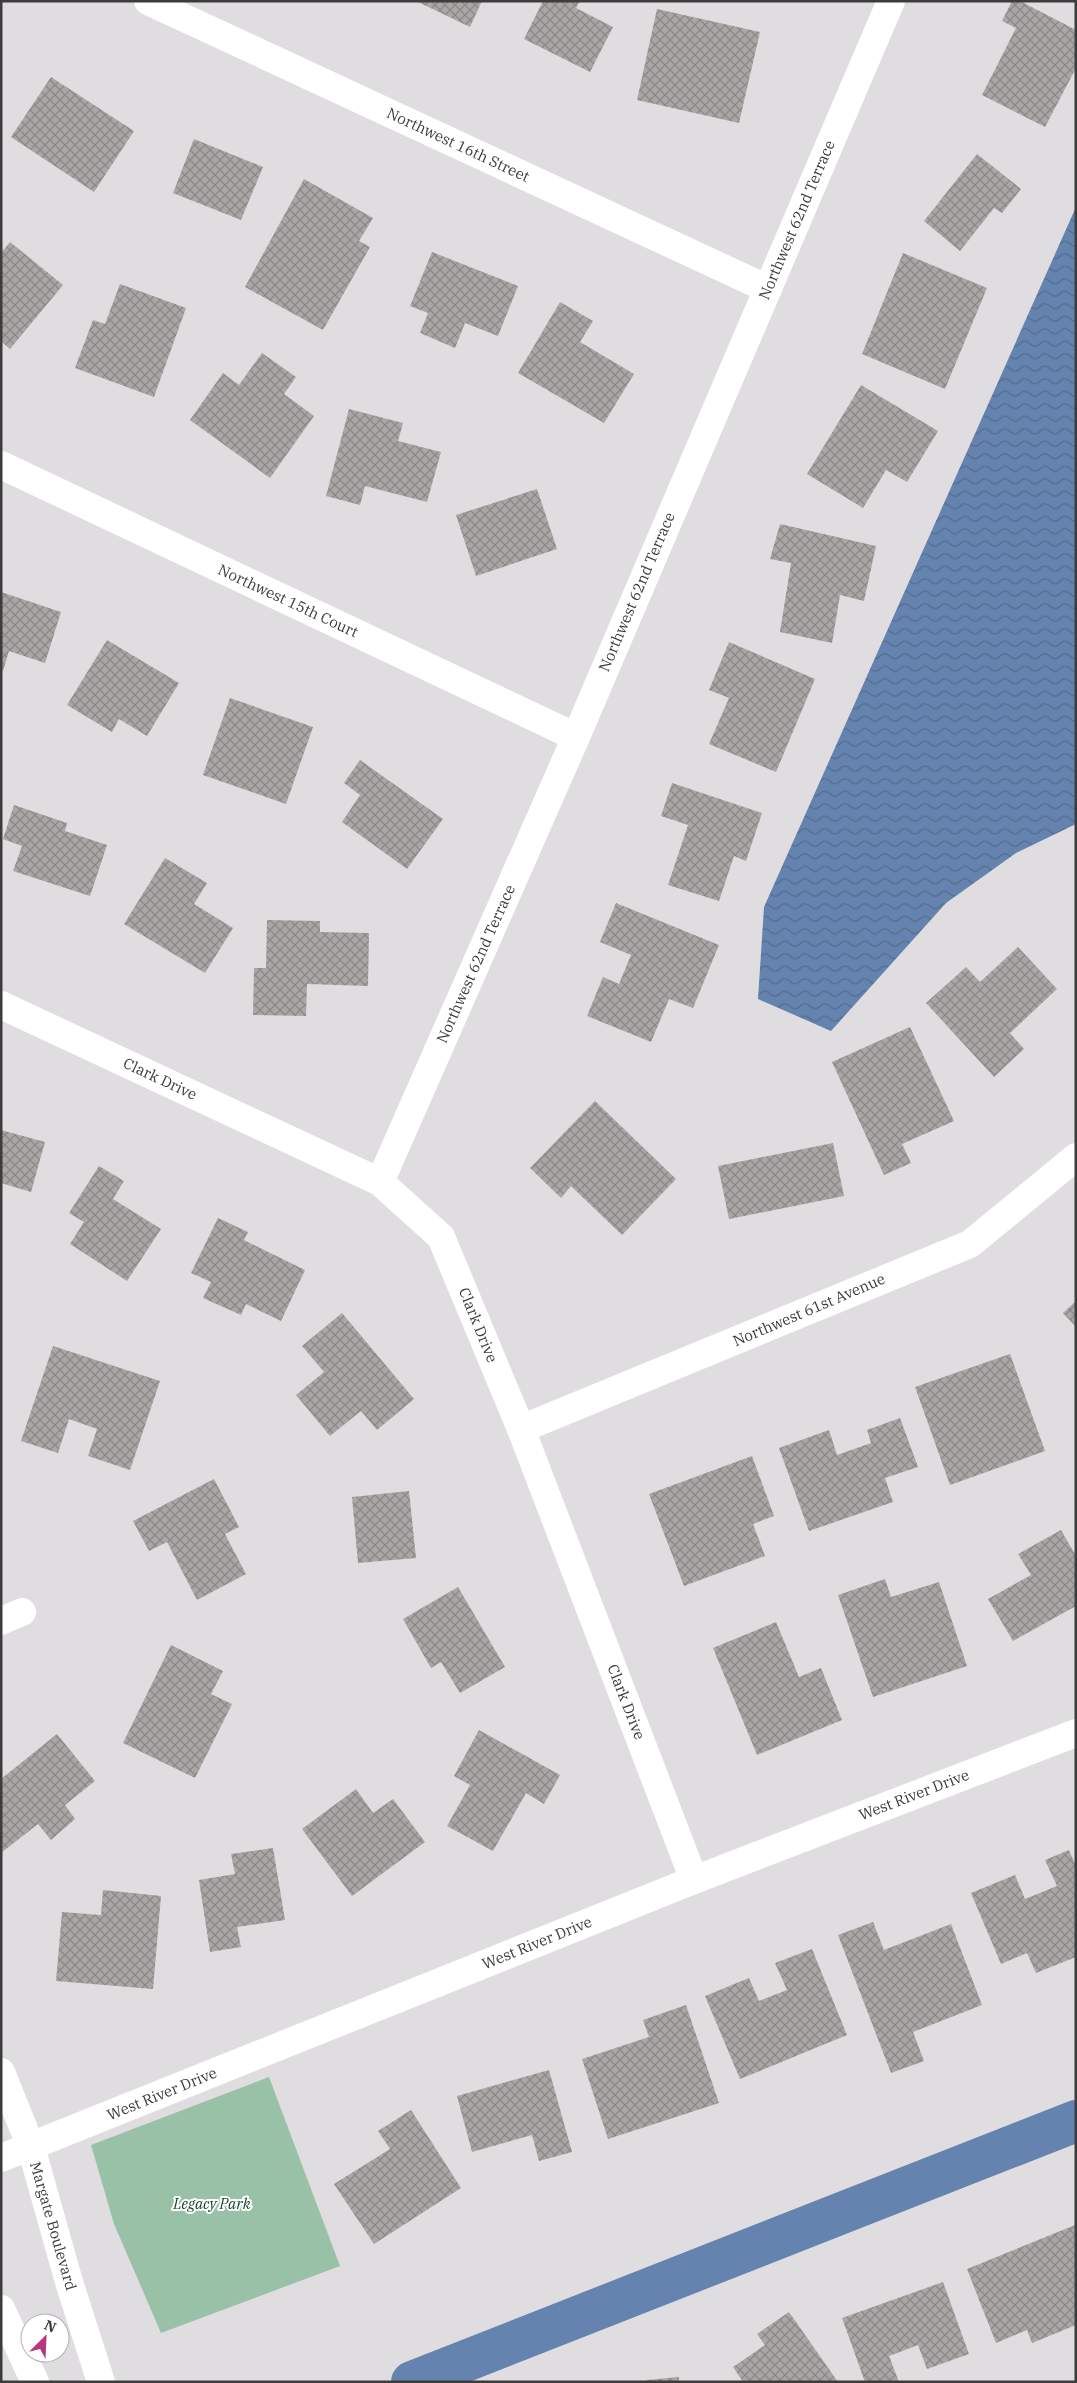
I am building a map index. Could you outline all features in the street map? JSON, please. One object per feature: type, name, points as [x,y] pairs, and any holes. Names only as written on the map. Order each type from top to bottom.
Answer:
[{"type":"street","name":"Northwest 16th Street","points":[[148,1],[768,289]]},
{"type":"street","name":"Northwest 62nd Terrace","points":[[380,1182],[576,737],[891,1]]},
{"type":"street","name":"Northwest 15th Court","points":[[1,465],[576,737]]},
{"type":"street","name":"Clark Drive","points":[[1,1005],[380,1182],[441,1237],[521,1430],[694,1880]]},
{"type":"street","name":"Northwest 61st Avenue","points":[[521,1430],[970,1244],[1076,1157]]},
{"type":"street","name":"West River Drive","points":[[1,2158],[694,1880],[1076,1733]]},
{"type":"street","name":"Margate Boulevard","points":[[1,2072],[30,2147],[69,2282],[101,2382]]},
{"type":"street","points":[[1,2308],[36,2382]]},
{"type":"green space","name":"Legacy Park","points":[[269,2077],[340,2266],[161,2333],[114,2224],[91,2145]]},
{"type":"water","points":[[1076,207],[1076,824],[1016,853],[946,903],[831,1031],[758,999],[764,907]]},
{"type":"building","points":[[416,1],[482,1],[470,27]]},
{"type":"building","points":[[543,1],[580,1],[576,8],[613,27],[590,72],[524,39]]},
{"type":"building","points":[[1012,1],[1020,1],[1076,30],[1076,68],[1045,127],[982,95],[1016,28],[1002,21]]},
{"type":"building","points":[[657,9],[760,32],[739,123],[637,100]]},
{"type":"building","points":[[51,77],[134,131],[94,192],[11,137]]},
{"type":"building","points":[[194,139],[263,167],[241,220],[173,193]]},
{"type":"building","points":[[977,154],[1021,189],[1002,213],[994,208],[960,251],[924,221]]},
{"type":"building","points":[[304,179],[373,218],[359,241],[370,247],[323,330],[245,287]]},
{"type":"building","points":[[10,242],[63,285],[10,349],[1,341],[1,253]]},
{"type":"building","points":[[432,252],[518,286],[498,336],[465,323],[455,348],[420,333],[428,313],[410,306]]},
{"type":"building","points":[[903,253],[987,288],[945,389],[862,354]]},
{"type":"building","points":[[120,284],[186,308],[154,397],[75,368],[93,320],[105,324]]},
{"type":"building","points":[[560,302],[593,321],[580,342],[634,374],[604,423],[518,373]]},
{"type":"building","points":[[262,353],[296,377],[284,394],[314,416],[270,478],[190,420],[223,373],[239,385]]},
{"type":"building","points":[[861,385],[938,431],[907,482],[886,470],[863,508],[807,474]]},
{"type":"building","points":[[349,409],[403,423],[398,441],[441,452],[427,502],[365,486],[360,505],[326,496]]},
{"type":"building","points":[[537,489],[557,549],[476,576],[456,515]]},
{"type":"building","points":[[780,524],[876,546],[864,601],[840,595],[832,643],[780,632],[791,563],[770,559]]},
{"type":"building","points":[[1,592],[61,612],[45,663],[9,651],[3,671],[1,671]]},
{"type":"building","points":[[107,640],[179,683],[147,736],[119,719],[112,732],[67,705]]},
{"type":"building","points":[[729,642],[815,679],[776,772],[709,744],[729,698],[709,690]]},
{"type":"building","points":[[230,698],[313,727],[286,804],[203,775]]},
{"type":"building","points":[[360,760],[443,819],[407,869],[342,822],[360,795],[344,783]]},
{"type":"building","points":[[672,783],[762,813],[746,861],[734,856],[719,901],[668,885],[688,825],[661,816]]},
{"type":"building","points":[[14,805],[67,823],[65,831],[107,845],[90,896],[13,871],[22,846],[3,839]]},
{"type":"building","points":[[165,858],[207,883],[194,904],[233,928],[205,973],[124,924]]},
{"type":"building","points":[[616,903],[719,945],[693,1008],[669,999],[651,1042],[587,1016],[603,977],[619,984],[631,955],[600,942]]},
{"type":"building","points":[[267,920],[320,921],[320,932],[369,933],[368,986],[307,984],[306,1016],[253,1015],[254,968],[266,968]]},
{"type":"building","points":[[1018,947],[1057,989],[1010,1033],[1024,1049],[994,1077],[926,1003],[966,967],[980,982]]},
{"type":"building","points":[[910,1027],[954,1121],[902,1144],[911,1163],[884,1175],[832,1062]]},
{"type":"building","points":[[595,1101],[676,1179],[622,1235],[571,1186],[561,1198],[530,1168]]},
{"type":"building","points":[[1,1130],[45,1142],[31,1192],[1,1183]]},
{"type":"building","points":[[833,1143],[844,1196],[729,1219],[718,1166]]},
{"type":"building","points":[[99,1166],[124,1181],[113,1199],[161,1229],[127,1281],[70,1244],[84,1222],[69,1213]]},
{"type":"building","points":[[218,1218],[248,1232],[244,1240],[305,1270],[281,1321],[246,1304],[241,1315],[203,1298],[211,1282],[191,1273]]},
{"type":"building","points":[[1076,1301],[1076,1327],[1063,1313]]},
{"type":"building","points":[[342,1313],[414,1399],[377,1430],[361,1411],[330,1436],[296,1395],[324,1372],[302,1346]]},
{"type":"building","points":[[53,1346],[160,1381],[130,1470],[88,1456],[97,1429],[69,1419],[58,1453],[21,1441]]},
{"type":"building","points":[[1010,1354],[1045,1451],[950,1485],[915,1387]]},
{"type":"building","points":[[900,1418],[918,1467],[885,1478],[893,1502],[809,1531],[779,1448],[829,1430],[837,1455],[871,1443],[867,1430]]},
{"type":"building","points":[[752,1456],[774,1516],[753,1524],[765,1556],[684,1586],[649,1494]]},
{"type":"building","points":[[214,1479],[239,1527],[225,1534],[246,1574],[197,1600],[167,1542],[149,1551],[133,1521]]},
{"type":"building","points":[[409,1491],[416,1558],[358,1563],[352,1497]]},
{"type":"building","points":[[1061,1530],[1076,1556],[1076,1606],[1013,1641],[988,1599],[1031,1575],[1018,1554]]},
{"type":"building","points":[[885,1579],[891,1597],[939,1582],[967,1666],[873,1697],[838,1595]]},
{"type":"building","points":[[458,1587],[505,1667],[460,1693],[441,1662],[431,1668],[403,1619]]},
{"type":"building","points":[[776,1622],[799,1677],[821,1668],[842,1720],[757,1755],[713,1648]]},
{"type":"building","points":[[171,1645],[223,1671],[211,1694],[232,1704],[195,1778],[123,1743]]},
{"type":"building","points":[[479,1730],[560,1775],[544,1804],[526,1793],[493,1851],[447,1826],[470,1785],[454,1776]]},
{"type":"building","points":[[57,1734],[95,1781],[65,1805],[75,1819],[51,1840],[38,1824],[1,1853],[1,1779]]},
{"type":"building","points":[[356,1789],[373,1813],[393,1799],[425,1842],[352,1896],[302,1829]]},
{"type":"building","points":[[273,1848],[285,1920],[237,1927],[241,1947],[210,1952],[199,1880],[235,1874],[231,1854]]},
{"type":"building","points":[[1069,1850],[1076,1866],[1076,1957],[1036,1973],[1027,1953],[1001,1964],[971,1893],[1015,1875],[1025,1899],[1057,1886],[1045,1860]]},
{"type":"building","points":[[103,1890],[161,1896],[153,1989],[56,1981],[62,1912],[101,1915]]},
{"type":"building","points":[[873,1922],[884,1950],[951,1924],[982,2005],[913,2032],[924,2061],[891,2073],[838,1935]]},
{"type":"building","points":[[812,1949],[847,2035],[740,2079],[705,1996],[749,1978],[759,2001],[787,1990],[775,1963]]},
{"type":"building","points":[[686,2005],[719,2103],[608,2139],[582,2059],[649,2037],[643,2020]]},
{"type":"building","points":[[549,2070],[572,2152],[539,2161],[532,2135],[472,2152],[457,2096]]},
{"type":"building","points":[[411,2110],[461,2188],[374,2244],[334,2184],[390,2149],[378,2131]]},
{"type":"building","points":[[1075,2225],[1076,2325],[1032,2343],[1027,2330],[996,2343],[967,2269]]},
{"type":"building","points":[[943,2282],[969,2354],[927,2369],[918,2345],[889,2356],[899,2382],[865,2382],[842,2318]]},
{"type":"building","points":[[789,2312],[838,2382],[743,2382],[733,2367],[765,2345],[757,2334]]},
{"type":"building","points":[[679,2377],[679,2382],[647,2382],[647,2380]]},
{"type":"waterway","points":[[412,2382],[1076,2121]]}]
